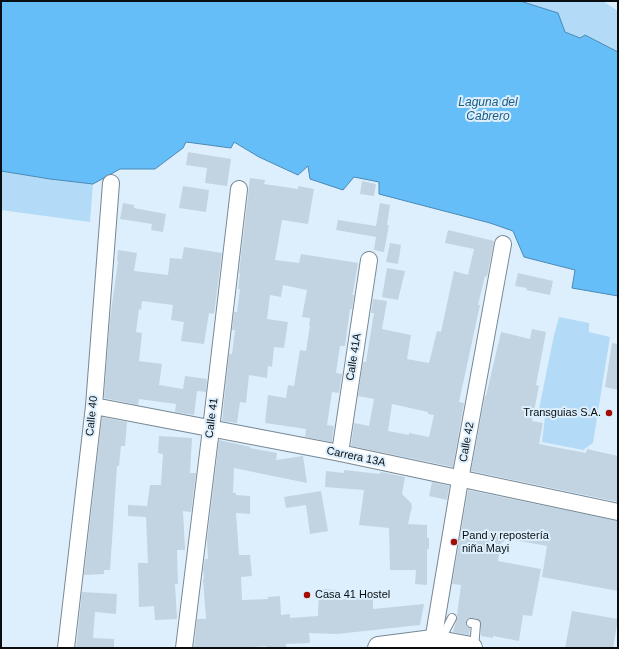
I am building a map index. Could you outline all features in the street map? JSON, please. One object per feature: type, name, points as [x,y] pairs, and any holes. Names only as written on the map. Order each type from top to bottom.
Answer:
[{"type":"main road","points":[[379,648],[436,642],[471,648]]},
{"type":"street","name":"Calle 40","points":[[66,648],[94,406],[111,183]]},
{"type":"street","name":"Calle 41","points":[[184,648],[239,189]]},
{"type":"street","name":"Calle 42","points":[[436,642],[448,618],[460,480],[503,244]]},
{"type":"street","name":"Calle 41A","points":[[340,453],[369,260]]},
{"type":"street","name":"Carrera 13A","points":[[94,406],[340,453],[460,480],[618,512]]},
{"type":"lane","points":[[471,623],[476,624],[474,648]]},
{"type":"shaded area","points":[[520,1],[603,1],[618,11],[618,52],[585,35],[580,38],[565,32]]},
{"type":"shaded area","points":[[1,171],[93,184],[90,222],[1,210]]},
{"type":"shaded area","points":[[559,317],[589,323],[589,332],[610,337],[593,443],[583,450],[542,442],[545,417],[538,414]]},
{"type":"water","name":"Laguna del Cabrero","points":[[1,1],[520,1],[558,13],[565,32],[580,38],[585,35],[618,52],[618,296],[572,288],[575,270],[524,257],[513,231],[490,223],[379,194],[379,182],[354,177],[343,190],[310,179],[308,166],[298,175],[259,157],[234,142],[231,148],[186,142],[183,148],[155,169],[120,169],[93,184],[1,171]]},
{"type":"building","points":[[188,152],[231,159],[227,186],[205,183],[207,168],[186,165]]},
{"type":"building","points":[[250,178],[265,180],[264,184],[298,189],[298,186],[314,189],[308,224],[282,220],[275,260],[299,263],[301,254],[358,263],[345,346],[340,346],[336,373],[342,374],[339,393],[332,392],[327,425],[334,426],[332,442],[305,437],[306,429],[265,423],[268,395],[286,398],[288,385],[294,386],[300,350],[306,351],[310,325],[310,318],[302,317],[307,290],[283,285],[281,297],[270,295],[267,319],[288,322],[284,348],[274,347],[272,367],[268,366],[267,378],[249,375],[246,403],[240,402],[237,423],[222,421],[229,354],[232,354],[235,330],[232,330],[234,312],[237,312],[240,289],[238,289],[239,273]]},
{"type":"building","points":[[362,181],[376,184],[374,196],[360,194]]},
{"type":"building","points":[[183,186],[209,190],[206,212],[179,208]]},
{"type":"building","points":[[123,203],[134,205],[134,208],[166,214],[163,232],[151,230],[152,224],[120,219]]},
{"type":"building","points":[[380,203],[390,205],[387,225],[389,225],[384,252],[374,250],[376,237],[336,230],[338,220],[376,226]]},
{"type":"building","points":[[448,230],[494,241],[487,277],[485,276],[478,305],[480,305],[459,402],[464,403],[453,467],[351,446],[354,423],[369,426],[374,399],[358,396],[363,362],[366,362],[374,313],[371,313],[373,299],[387,301],[382,329],[411,335],[407,359],[429,363],[437,331],[441,332],[454,271],[468,275],[474,249],[445,243]],"holes":[[[392,404],[428,412],[428,414],[434,415],[429,437],[388,431]]]},
{"type":"building","points":[[390,243],[401,245],[398,264],[386,262]]},
{"type":"building","points":[[184,247],[222,253],[214,314],[209,313],[204,344],[181,341],[184,322],[171,320],[173,305],[142,301],[141,310],[139,309],[136,332],[142,333],[139,361],[162,364],[159,385],[183,389],[185,376],[207,379],[206,392],[197,391],[194,415],[175,412],[176,404],[139,399],[138,405],[104,398],[110,319],[118,261],[118,250],[137,253],[134,271],[168,275],[170,258],[182,259]]},
{"type":"building","points":[[387,268],[405,271],[398,300],[382,297]]},
{"type":"building","points":[[518,273],[553,281],[550,295],[515,286]]},
{"type":"building","points":[[532,329],[546,332],[536,385],[539,386],[532,421],[543,423],[539,444],[586,453],[587,449],[618,456],[618,502],[471,471],[485,396],[501,332],[530,339]]},
{"type":"building","points":[[612,343],[618,344],[618,390],[605,387]]},
{"type":"building","points":[[102,417],[127,422],[125,446],[121,446],[119,466],[117,466],[110,570],[104,570],[104,574],[84,575]]},
{"type":"building","points":[[159,436],[192,438],[190,473],[196,473],[191,512],[183,511],[185,550],[177,550],[178,584],[175,584],[177,619],[155,620],[154,606],[139,607],[138,563],[148,563],[146,517],[128,516],[128,505],[147,506],[150,485],[161,485],[163,454],[158,453]]},
{"type":"building","points":[[219,440],[277,453],[276,460],[303,456],[307,483],[234,468],[233,493],[236,493],[236,495],[250,496],[250,514],[236,513],[239,555],[250,555],[252,576],[241,577],[242,600],[268,599],[268,597],[280,596],[281,615],[290,614],[290,618],[318,616],[319,589],[338,590],[338,600],[373,597],[373,609],[424,604],[420,625],[337,634],[309,633],[310,643],[286,644],[286,648],[266,648],[266,646],[240,648],[194,648],[197,619],[206,619],[203,569],[205,559],[208,559],[207,540]]},
{"type":"building","points":[[344,470],[380,474],[380,472],[405,477],[402,494],[412,506],[408,524],[427,525],[429,549],[427,549],[427,585],[415,584],[416,570],[390,570],[389,528],[359,525],[364,490],[325,487],[326,471],[344,473]]},
{"type":"building","points":[[432,482],[449,486],[447,500],[429,496]]},
{"type":"building","points":[[468,490],[618,521],[618,591],[542,577],[547,546],[509,539],[501,543],[498,561],[541,569],[532,616],[523,615],[519,641],[493,636],[493,638],[481,636],[481,622],[472,618],[467,619],[466,622],[467,627],[470,628],[469,635],[453,632],[457,618],[461,585],[452,584]]},
{"type":"building","points":[[321,491],[328,531],[310,534],[306,505],[286,508],[284,497]]},
{"type":"building","points":[[82,592],[117,594],[116,614],[95,612],[93,638],[114,639],[114,648],[76,648]]},
{"type":"building","points":[[572,611],[618,619],[613,648],[565,648]]},
{"type":"place","name":"Transguias S.A.","points":[[609,413]]},
{"type":"place","name":"Pand y repostería niña Mayi","points":[[454,542]]},
{"type":"place","name":"Casa 41 Hostel","points":[[307,595]]}]
